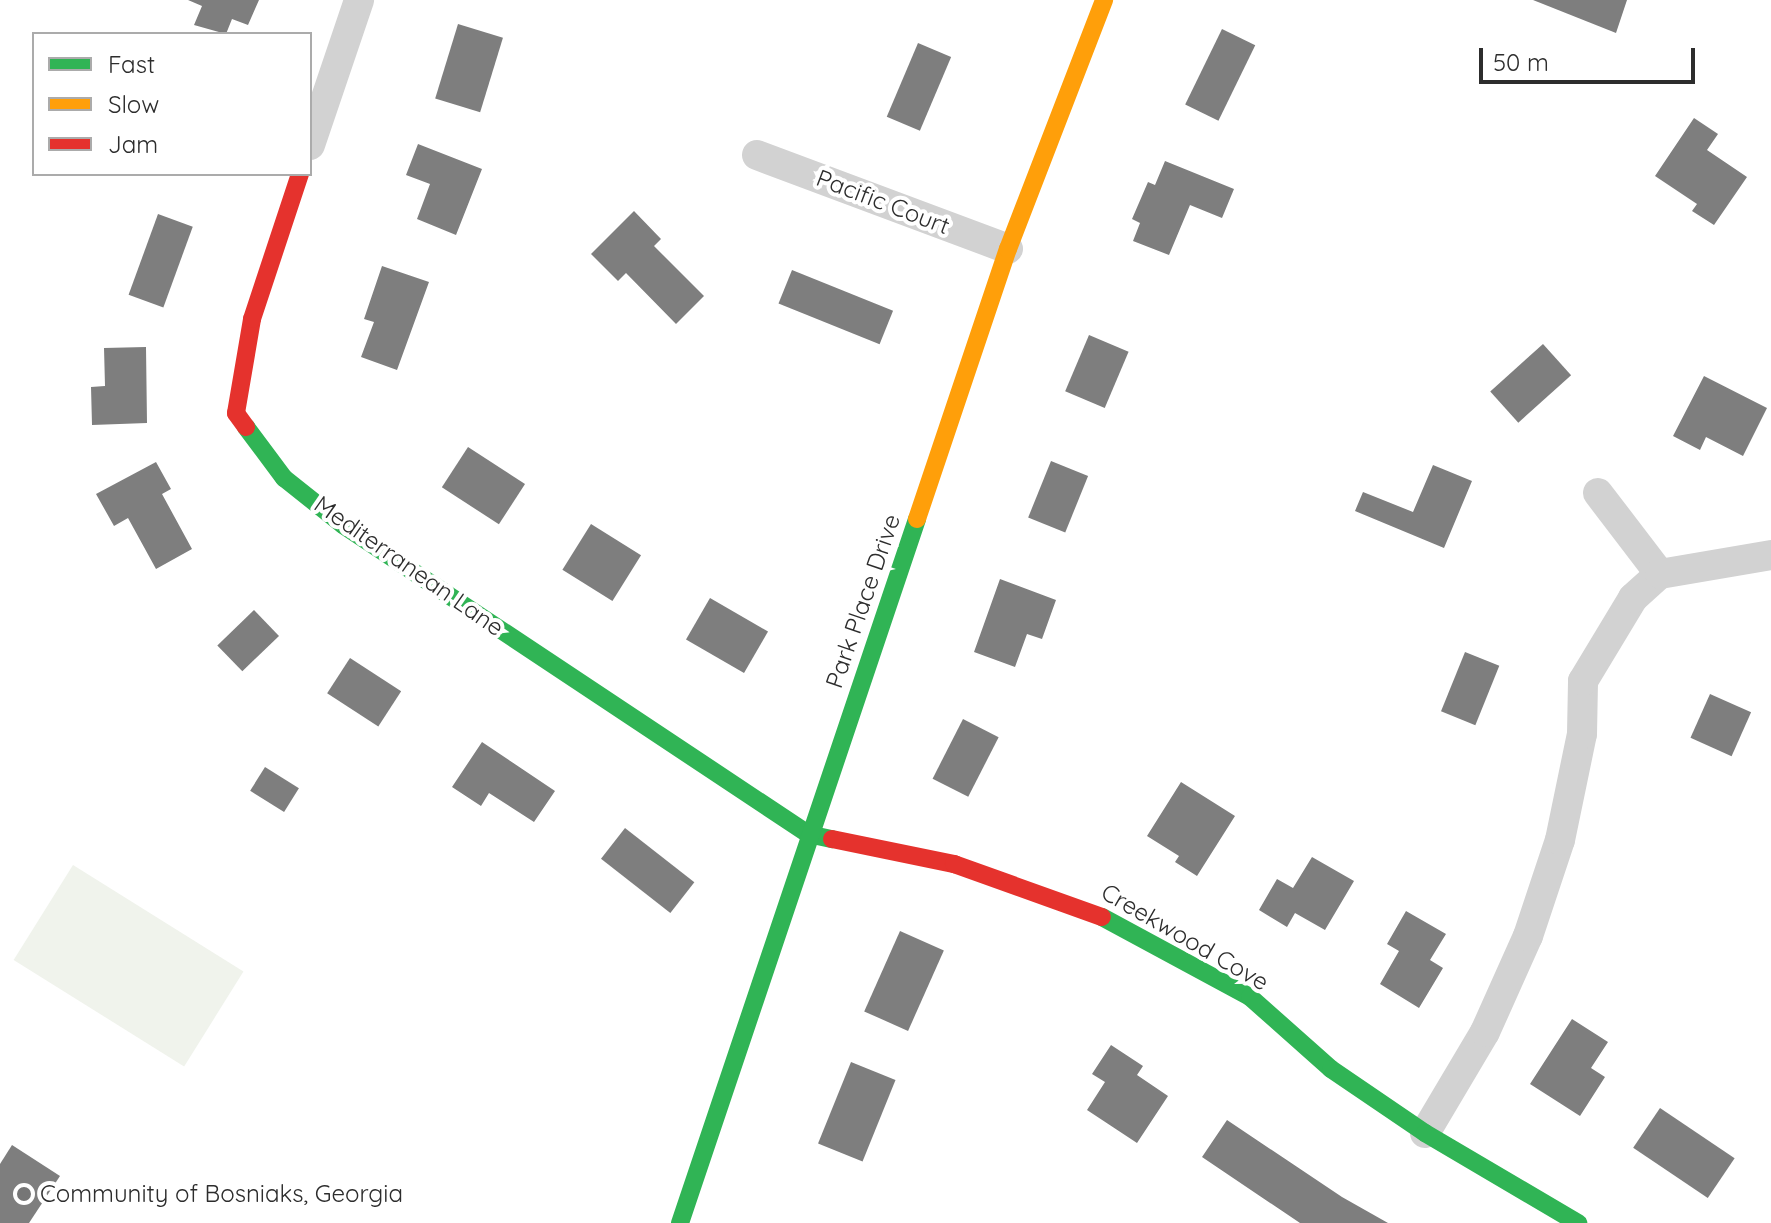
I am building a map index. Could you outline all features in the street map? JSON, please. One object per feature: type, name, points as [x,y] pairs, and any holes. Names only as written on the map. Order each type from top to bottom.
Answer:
[{"type":"street","points":[[312,139],[359,0]]},
{"type":"street","name":"Park Place Drive","points":[[680,1223],[808,834],[1008,249],[1104,0]]},
{"type":"street","name":"Pacific Court","points":[[757,155],[1008,249]]},
{"type":"street","name":"Mediterranean Lane","points":[[299,176],[252,319],[236,413],[284,478],[343,525],[808,834]]},
{"type":"street","points":[[1598,493],[1660,574]]},
{"type":"street","points":[[1425,1133],[1485,1032],[1528,936],[1560,840],[1582,734],[1583,681],[1633,598],[1660,574],[1771,555]]},
{"type":"street","name":"Creekwood Cove","points":[[808,834],[954,864],[1080,905],[1250,997],[1331,1069],[1425,1133],[1578,1223]]},
{"type":"shaded area","points":[[73,865],[243,972],[184,1066],[14,960]]},
{"type":"building","points":[[188,0],[259,0],[248,25],[232,19],[227,32],[194,25],[202,6]]},
{"type":"building","points":[[1533,0],[1627,0],[1616,33]]},
{"type":"building","points":[[458,24],[503,38],[480,112],[435,99]]},
{"type":"building","points":[[1222,29],[1255,45],[1218,121],[1185,104]]},
{"type":"building","points":[[918,43],[951,57],[920,131],[887,117]]},
{"type":"building","points":[[1694,118],[1718,134],[1707,150],[1747,177],[1714,225],[1692,211],[1697,204],[1655,176]]},
{"type":"building","points":[[418,144],[482,169],[456,235],[417,219],[430,184],[406,175]]},
{"type":"building","points":[[1165,161],[1234,189],[1222,218],[1190,205],[1169,255],[1133,241],[1140,223],[1132,219],[1148,182],[1155,185]]},
{"type":"building","points":[[634,211],[661,239],[654,246],[704,296],[676,324],[626,273],[618,281],[591,254]]},
{"type":"building","points":[[158,214],[193,227],[163,307],[129,295]]},
{"type":"building","points":[[382,266],[429,282],[397,370],[361,357],[374,322],[364,319]]},
{"type":"building","points":[[792,270],[893,311],[880,344],[779,303]]},
{"type":"building","points":[[1089,335],[1129,352],[1105,408],[1065,391]]},
{"type":"building","points":[[1543,344],[1571,375],[1518,423],[1490,392]]},
{"type":"building","points":[[146,347],[147,423],[92,425],[91,387],[105,386],[104,348]]},
{"type":"building","points":[[1704,376],[1767,408],[1743,456],[1706,437],[1700,450],[1673,436]]},
{"type":"building","points":[[468,447],[525,484],[499,524],[442,487]]},
{"type":"building","points":[[1051,461],[1088,476],[1065,533],[1028,518]]},
{"type":"building","points":[[156,462],[171,489],[162,494],[192,549],[156,569],[128,518],[114,526],[96,494]]},
{"type":"building","points":[[1433,465],[1472,481],[1444,548],[1355,511],[1363,492],[1413,512]]},
{"type":"building","points":[[591,524],[641,555],[612,601],[562,570]]},
{"type":"building","points":[[1000,579],[1056,600],[1042,639],[1027,634],[1015,667],[974,652]]},
{"type":"building","points":[[710,598],[768,632],[744,673],[686,640]]},
{"type":"building","points":[[254,610],[279,636],[242,671],[217,645]]},
{"type":"building","points":[[1465,652],[1499,666],[1475,725],[1441,711]]},
{"type":"building","points":[[350,658],[401,691],[378,726],[327,693]]},
{"type":"building","points":[[1710,694],[1751,712],[1732,756],[1690,738]]},
{"type":"building","points":[[963,719],[999,737],[968,797],[933,779]]},
{"type":"building","points":[[482,742],[555,791],[534,822],[489,793],[481,806],[452,787]]},
{"type":"building","points":[[265,767],[299,788],[284,812],[250,791]]},
{"type":"building","points":[[1181,782],[1235,816],[1197,876],[1175,862],[1179,856],[1147,836]]},
{"type":"building","points":[[625,828],[694,882],[670,913],[601,859]]},
{"type":"building","points":[[1312,857],[1354,881],[1325,930],[1295,913],[1287,927],[1259,910],[1277,879],[1293,888]]},
{"type":"building","points":[[1406,911],[1446,934],[1430,960],[1443,968],[1419,1008],[1380,984],[1399,951],[1387,944]]},
{"type":"building","points":[[900,931],[944,951],[908,1031],[864,1011]]},
{"type":"building","points":[[1572,1019],[1608,1042],[1591,1068],[1605,1077],[1580,1116],[1530,1084]]},
{"type":"building","points":[[1111,1045],[1143,1066],[1137,1075],[1168,1096],[1137,1143],[1087,1110],[1105,1082],[1092,1074]]},
{"type":"building","points":[[851,1062],[896,1080],[863,1162],[818,1144]]},
{"type":"building","points":[[1660,1108],[1735,1158],[1708,1198],[1633,1148]]},
{"type":"building","points":[[1227,1120],[1342,1197],[1388,1223],[1300,1223],[1202,1157]]},
{"type":"building","name":"Community of Bosniaks, Georgia","points":[[12,1145],[60,1176],[29,1223],[0,1223],[0,1164]]},
{"type":"traffic: fast","points":[[246,427],[284,478],[343,525],[808,834],[832,839]]},
{"type":"traffic: fast","points":[[680,1223],[917,519]]},
{"type":"traffic: fast","points":[[1102,917],[1250,997],[1331,1069],[1425,1133],[1578,1223]]},
{"type":"traffic: slow","points":[[917,519],[1008,249],[1104,0]]},
{"type":"traffic: jam","points":[[246,427],[236,413],[252,319],[299,176]]},
{"type":"traffic: jam","points":[[832,839],[954,864],[1102,917]]},
{"type":"place","name":"Community of Bosniaks, Georgia","points":[[24,1194]]}]
